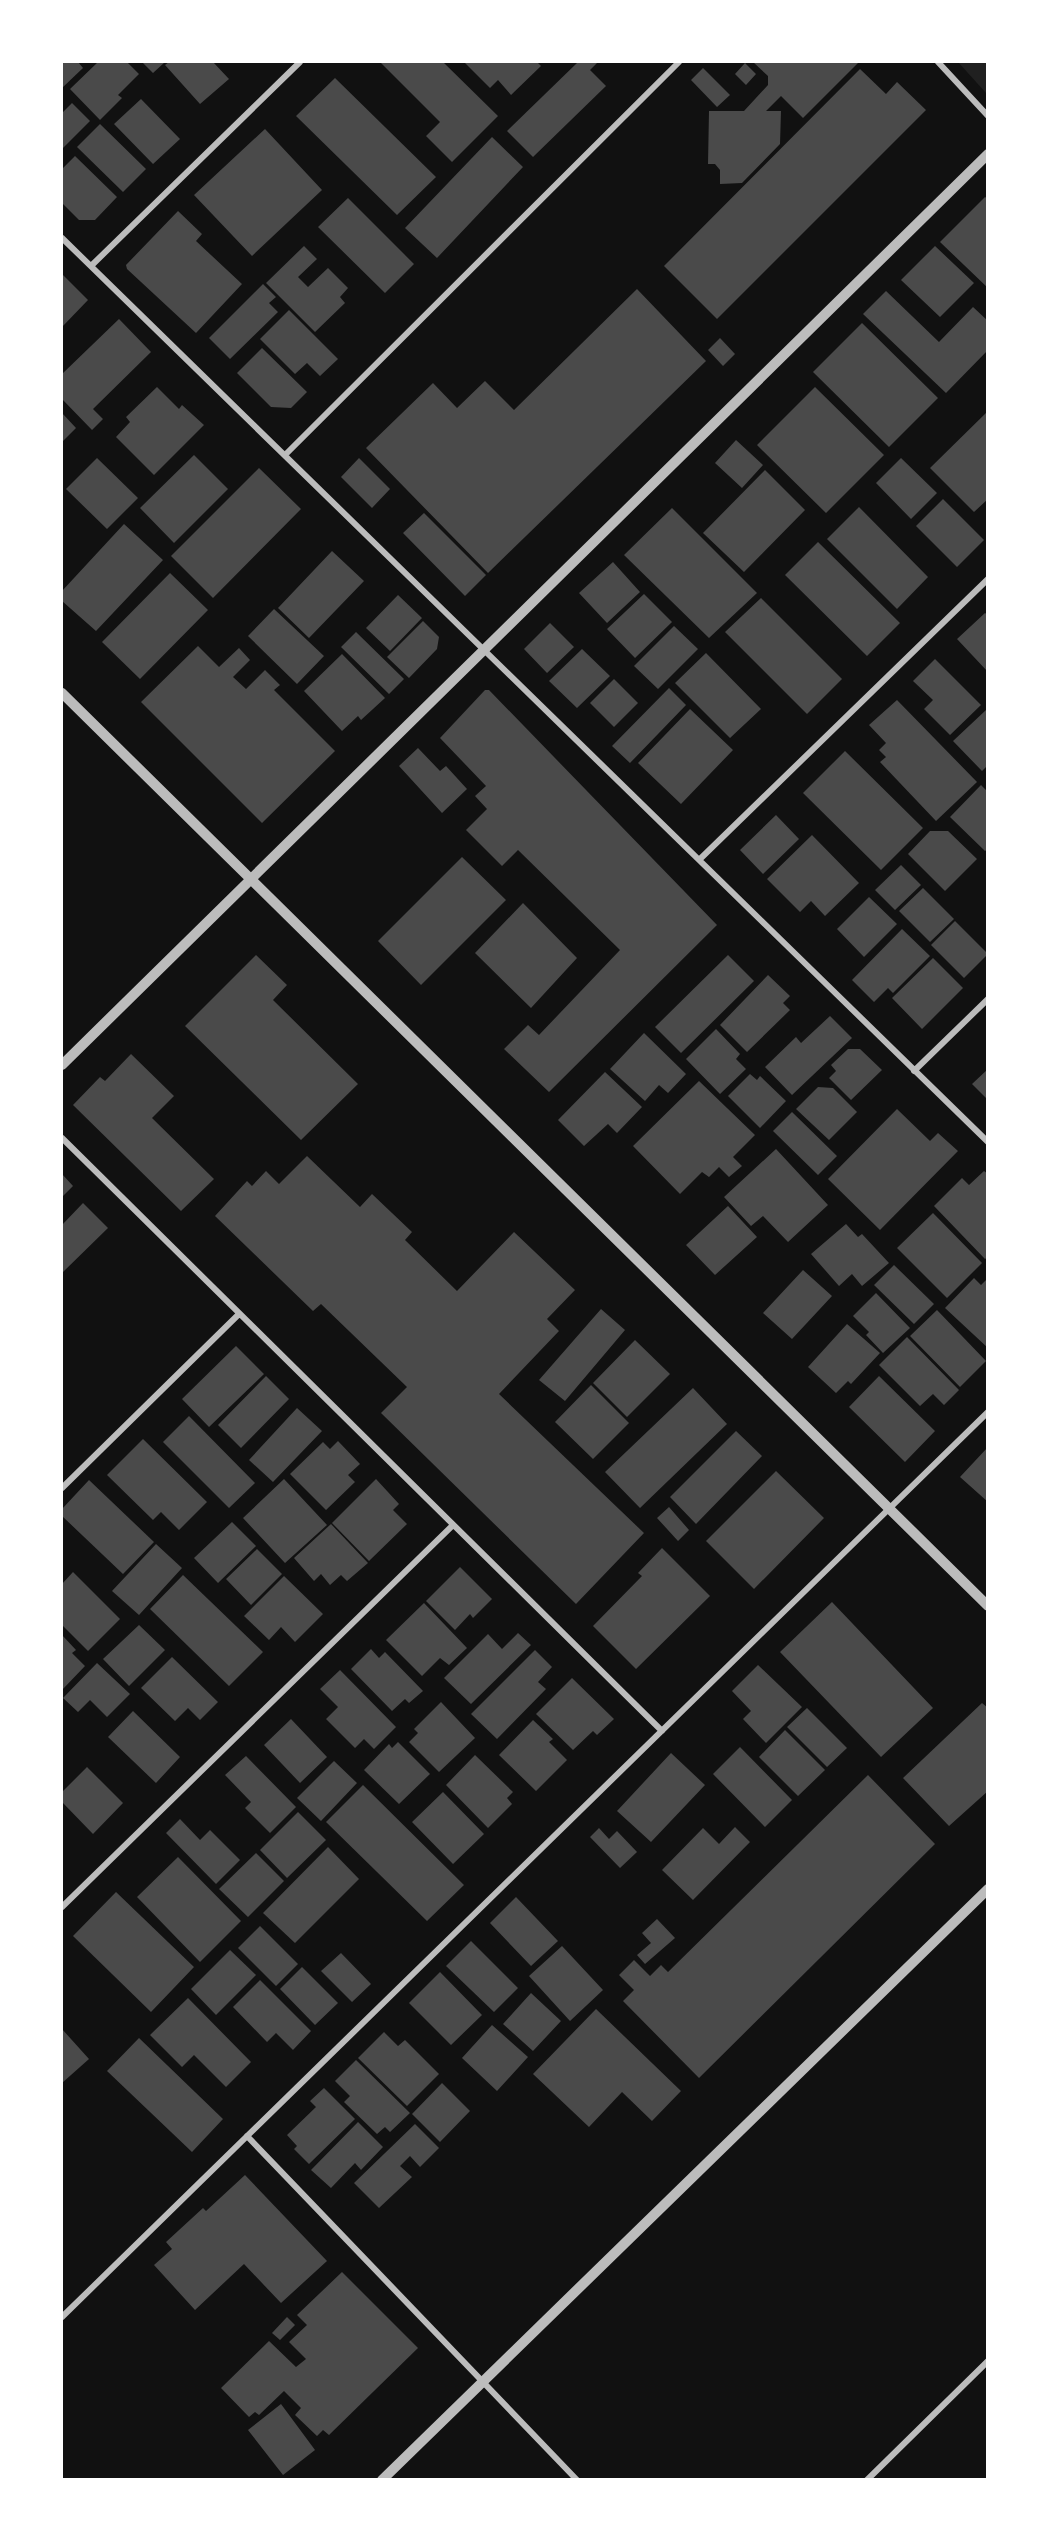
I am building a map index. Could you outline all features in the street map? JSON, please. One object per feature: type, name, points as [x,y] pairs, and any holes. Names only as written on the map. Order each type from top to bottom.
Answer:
[{"type":"street","points":[[91,266],[300,62]]},
{"type":"street","points":[[285,455],[679,62]]},
{"type":"street","points":[[938,62],[987,116]]},
{"type":"street","points":[[62,1065],[987,154]]},
{"type":"street","points":[[62,238],[987,1142]]},
{"type":"street","points":[[699,860],[987,579]]},
{"type":"street","points":[[62,693],[987,1606]]},
{"type":"street","points":[[914,1071],[987,999]]},
{"type":"street","points":[[62,1138],[662,1731]]},
{"type":"street","points":[[62,1488],[239,1314]]},
{"type":"street","points":[[62,2317],[987,1412]]},
{"type":"street","points":[[62,1907],[453,1525]]},
{"type":"street","points":[[382,2480],[987,1889]]},
{"type":"street","points":[[247,2136],[578,2480]]},
{"type":"street","points":[[867,2480],[987,2361]]},
{"type":"shaded area","points":[[958,62],[987,62],[987,93],[986,93]]},
{"type":"building","points":[[62,62],[78,62],[83,68],[62,88]]},
{"type":"building","points":[[98,62],[127,62],[139,74],[118,95],[122,98],[100,120],[70,89]]},
{"type":"building","points":[[142,62],[165,62],[153,73]]},
{"type":"building","points":[[169,62],[213,62],[229,79],[200,104],[165,65]]},
{"type":"building","points":[[380,62],[443,62],[498,116],[452,162],[426,136],[440,122]]},
{"type":"building","points":[[464,62],[537,62],[541,66],[511,95],[498,80],[490,88]]},
{"type":"building","points":[[578,62],[596,62],[590,70],[606,86],[533,157],[507,131]]},
{"type":"building","points":[[753,62],[859,62],[803,118],[781,96],[766,111],[781,111],[780,144],[742,183],[720,184],[720,170],[715,164],[708,164],[709,111],[744,111],[768,85],[768,76]]},
{"type":"building","points":[[745,63],[756,74],[746,85],[735,74]]},
{"type":"building","points":[[703,68],[730,95],[717,107],[691,80]]},
{"type":"building","points":[[860,69],[886,94],[897,82],[926,110],[717,319],[664,266]]},
{"type":"building","points":[[335,78],[436,177],[397,215],[296,116]]},
{"type":"building","points":[[141,99],[180,139],[153,164],[114,124]]},
{"type":"building","points":[[72,103],[90,121],[62,149],[62,113]]},
{"type":"building","points":[[100,124],[146,169],[123,192],[77,147]]},
{"type":"building","points":[[265,129],[322,190],[252,256],[194,195]]},
{"type":"building","points":[[492,137],[523,167],[437,258],[405,228]]},
{"type":"building","points":[[75,156],[117,197],[95,220],[79,220],[62,203],[62,169]]},
{"type":"building","points":[[985,197],[988,199],[988,288],[940,242]]},
{"type":"building","points":[[348,198],[414,264],[385,293],[318,227]]},
{"type":"building","points":[[178,211],[202,234],[196,241],[242,284],[196,333],[127,269],[126,265]]},
{"type":"building","points":[[304,246],[317,259],[298,277],[308,287],[328,268],[348,288],[340,297],[345,303],[315,332],[266,283]]},
{"type":"building","points":[[935,246],[974,283],[940,317],[901,280]]},
{"type":"building","points":[[62,274],[88,300],[62,327]]},
{"type":"building","points":[[263,284],[276,297],[269,303],[278,312],[230,359],[209,338]]},
{"type":"building","points":[[637,289],[706,361],[488,573],[366,448],[433,383],[457,408],[485,381],[514,410]]},
{"type":"building","points":[[886,291],[939,342],[973,307],[988,321],[988,350],[946,393],[863,314]]},
{"type":"building","points":[[289,310],[338,359],[320,376],[307,363],[295,374],[260,339]]},
{"type":"building","points":[[119,319],[151,352],[93,409],[103,419],[92,430],[62,399],[62,374]]},
{"type":"building","points":[[862,323],[938,398],[889,447],[813,372]]},
{"type":"building","points":[[720,338],[735,354],[723,366],[708,350]]},
{"type":"building","points":[[262,348],[307,392],[291,408],[271,407],[237,373]]},
{"type":"building","points":[[157,387],[179,409],[182,405],[204,425],[154,475],[116,437],[130,422],[126,417]]},
{"type":"building","points":[[815,387],[884,455],[826,513],[757,445]]},
{"type":"building","points":[[988,411],[988,499],[974,512],[930,468]]},
{"type":"building","points":[[62,413],[76,428],[62,442]]},
{"type":"building","points":[[736,440],[763,465],[742,488],[715,463]]},
{"type":"building","points":[[194,455],[228,489],[174,543],[140,508]]},
{"type":"building","points":[[97,458],[138,498],[107,529],[66,489]]},
{"type":"building","points":[[359,458],[390,489],[372,508],[341,477]]},
{"type":"building","points":[[901,458],[937,493],[911,519],[876,483]]},
{"type":"building","points":[[259,468],[301,509],[213,598],[171,556]]},
{"type":"building","points":[[765,470],[805,510],[744,572],[703,533]]},
{"type":"building","points":[[943,499],[984,540],[957,567],[916,526]]},
{"type":"building","points":[[859,507],[928,577],[897,609],[827,539]]},
{"type":"building","points":[[672,508],[757,593],[709,638],[624,555]]},
{"type":"building","points":[[424,513],[486,575],[465,596],[403,533]]},
{"type":"building","points":[[124,524],[163,560],[96,631],[62,601],[62,591]]},
{"type":"building","points":[[818,542],[900,623],[867,656],[785,575]]},
{"type":"building","points":[[332,551],[364,581],[309,638],[278,608]]},
{"type":"building","points":[[613,562],[640,592],[607,623],[579,593]]},
{"type":"building","points":[[170,573],[208,610],[140,679],[102,642]]},
{"type":"building","points":[[644,594],[672,622],[635,658],[607,629]]},
{"type":"building","points":[[398,595],[422,618],[390,651],[366,628]]},
{"type":"building","points":[[761,598],[842,679],[807,714],[725,632]]},
{"type":"building","points":[[274,609],[324,656],[297,684],[248,636]]},
{"type":"building","points":[[985,613],[988,615],[988,672],[957,639]]},
{"type":"building","points":[[423,621],[439,637],[437,649],[409,678],[387,657]]},
{"type":"building","points":[[550,623],[574,647],[547,673],[524,649]]},
{"type":"building","points":[[674,626],[698,649],[658,689],[634,666]]},
{"type":"building","points":[[356,632],[404,679],[389,694],[341,647]]},
{"type":"building","points":[[198,646],[219,667],[239,648],[250,660],[233,677],[246,689],[265,670],[280,685],[274,690],[335,751],[262,823],[141,702]]},
{"type":"building","points":[[582,649],[610,676],[577,708],[549,681]]},
{"type":"building","points":[[706,653],[761,709],[730,738],[675,683]]},
{"type":"building","points":[[342,654],[385,698],[361,720],[358,716],[342,731],[304,691]]},
{"type":"building","points":[[935,659],[981,705],[950,735],[924,709],[933,700],[913,681]]},
{"type":"building","points":[[614,679],[638,703],[614,727],[590,703]]},
{"type":"building","points":[[669,688],[686,705],[630,763],[612,746]]},
{"type":"building","points":[[485,690],[489,690],[717,925],[549,1092],[504,1049],[528,1025],[539,1035],[620,950],[518,850],[502,866],[466,830],[487,809],[475,796],[486,786],[440,738]]},
{"type":"building","points":[[897,700],[977,782],[936,821],[880,762],[886,757],[879,750],[886,743],[869,725]]},
{"type":"building","points":[[690,709],[733,750],[681,804],[638,763]]},
{"type":"building","points":[[986,710],[988,765],[982,771],[953,741]]},
{"type":"building","points":[[418,748],[440,771],[446,766],[467,789],[442,813],[399,766]]},
{"type":"building","points":[[845,751],[923,828],[881,870],[803,793]]},
{"type":"building","points":[[981,785],[988,792],[988,849],[985,851],[950,817]]},
{"type":"building","points":[[776,815],[799,839],[763,874],[740,850]]},
{"type":"building","points":[[930,831],[948,831],[977,859],[945,891],[908,854]]},
{"type":"building","points":[[812,835],[859,883],[825,916],[811,901],[800,912],[767,879]]},
{"type":"building","points":[[462,857],[506,900],[421,985],[378,941]]},
{"type":"building","points":[[901,865],[921,885],[895,910],[875,890]]},
{"type":"building","points":[[923,888],[954,919],[930,942],[899,911]]},
{"type":"building","points":[[869,897],[897,924],[864,957],[837,929]]},
{"type":"building","points":[[523,903],[577,958],[531,1008],[475,953]]},
{"type":"building","points":[[955,921],[988,954],[964,978],[931,945]]},
{"type":"building","points":[[902,929],[930,956],[893,993],[888,988],[874,1002],[852,980]]},
{"type":"building","points":[[256,955],[287,985],[273,1000],[358,1084],[301,1140],[185,1026]]},
{"type":"building","points":[[728,955],[754,981],[681,1053],[655,1027]]},
{"type":"building","points":[[933,958],[963,988],[922,1029],[892,998]]},
{"type":"building","points":[[768,975],[790,996],[783,1003],[790,1010],[747,1052],[720,1025]]},
{"type":"building","points":[[830,1016],[852,1038],[792,1095],[765,1067],[796,1037],[801,1043]]},
{"type":"building","points":[[716,1029],[740,1054],[736,1059],[746,1069],[720,1094],[686,1059]]},
{"type":"building","points":[[644,1033],[686,1074],[668,1093],[659,1085],[645,1101],[610,1069]]},
{"type":"building","points":[[848,1049],[860,1049],[882,1070],[851,1100],[829,1078],[836,1071],[831,1065]]},
{"type":"building","points":[[131,1054],[174,1096],[152,1118],[214,1179],[181,1211],[73,1105],[100,1077],[105,1081]]},
{"type":"building","points":[[988,1069],[988,1100],[972,1084]]},
{"type":"building","points":[[605,1072],[642,1107],[617,1133],[608,1124],[584,1146],[558,1120]]},
{"type":"building","points":[[750,1074],[757,1080],[760,1076],[786,1101],[760,1128],[728,1096]]},
{"type":"building","points":[[699,1081],[755,1135],[733,1157],[742,1166],[729,1177],[719,1167],[709,1177],[702,1172],[680,1194],[633,1146]]},
{"type":"building","points":[[818,1087],[833,1088],[857,1112],[829,1140],[796,1109]]},
{"type":"building","points":[[897,1109],[930,1141],[938,1133],[958,1151],[880,1230],[828,1179]]},
{"type":"building","points":[[792,1112],[837,1156],[818,1175],[773,1131]]},
{"type":"building","points":[[776,1149],[828,1205],[788,1242],[763,1216],[751,1226],[724,1197]]},
{"type":"building","points":[[307,1156],[360,1207],[372,1194],[412,1232],[405,1240],[457,1291],[514,1232],[575,1290],[547,1319],[559,1331],[499,1394],[644,1533],[576,1604],[381,1413],[407,1387],[321,1304],[313,1311],[215,1216],[247,1181],[252,1186],[266,1171],[279,1184]]},
{"type":"building","points":[[984,1171],[988,1174],[988,1257],[985,1259],[934,1206],[962,1178],[969,1185]]},
{"type":"building","points":[[62,1174],[73,1186],[62,1197]]},
{"type":"building","points":[[83,1203],[108,1228],[62,1273],[62,1225]]},
{"type":"building","points":[[728,1206],[757,1237],[715,1275],[686,1245]]},
{"type":"building","points":[[933,1213],[982,1263],[947,1298],[897,1248]]},
{"type":"building","points":[[846,1224],[858,1237],[862,1234],[889,1263],[862,1286],[852,1274],[839,1286],[811,1254]]},
{"type":"building","points":[[894,1265],[934,1304],[914,1324],[874,1285]]},
{"type":"building","points":[[803,1270],[832,1296],[792,1339],[763,1313]]},
{"type":"building","points":[[974,1278],[981,1285],[988,1278],[988,1348],[945,1308]]},
{"type":"building","points":[[876,1293],[910,1328],[883,1353],[866,1335],[869,1332],[853,1316]]},
{"type":"building","points":[[601,1309],[625,1330],[565,1401],[539,1380]]},
{"type":"building","points":[[937,1310],[986,1361],[960,1387],[910,1336]]},
{"type":"building","points":[[847,1324],[880,1353],[851,1384],[848,1381],[836,1393],[808,1367]]},
{"type":"building","points":[[907,1337],[959,1390],[944,1405],[933,1394],[920,1406],[879,1365]]},
{"type":"building","points":[[635,1340],[670,1374],[627,1417],[593,1383]]},
{"type":"building","points":[[236,1346],[264,1374],[209,1427],[182,1399]]},
{"type":"building","points":[[266,1376],[289,1399],[241,1448],[218,1425]]},
{"type":"building","points":[[879,1376],[935,1431],[905,1462],[849,1407]]},
{"type":"building","points":[[591,1385],[629,1423],[593,1459],[555,1422]]},
{"type":"building","points":[[693,1388],[727,1424],[640,1508],[605,1472]]},
{"type":"building","points":[[297,1408],[322,1431],[273,1482],[249,1460]]},
{"type":"building","points":[[189,1416],[255,1483],[229,1508],[163,1442]]},
{"type":"building","points":[[736,1431],[762,1456],[696,1524],[670,1497]]},
{"type":"building","points":[[143,1439],[207,1502],[179,1530],[161,1512],[153,1520],[107,1475]]},
{"type":"building","points":[[338,1441],[360,1464],[348,1475],[355,1482],[326,1510],[290,1474],[323,1442],[330,1449]]},
{"type":"building","points":[[988,1447],[988,1502],[960,1477]]},
{"type":"building","points":[[776,1471],[824,1518],[754,1589],[706,1541]]},
{"type":"building","points":[[284,1479],[327,1525],[285,1563],[243,1518]]},
{"type":"building","points":[[376,1479],[399,1504],[393,1510],[407,1524],[369,1561],[332,1523]]},
{"type":"building","points":[[89,1480],[154,1542],[123,1574],[62,1516],[62,1509]]},
{"type":"building","points":[[669,1507],[689,1530],[678,1541],[657,1518]]},
{"type":"building","points":[[232,1522],[256,1546],[218,1583],[194,1558]]},
{"type":"building","points":[[331,1524],[368,1563],[347,1581],[341,1575],[330,1585],[321,1574],[314,1581],[294,1558]]},
{"type":"building","points":[[156,1544],[182,1568],[139,1615],[112,1591]]},
{"type":"building","points":[[662,1548],[710,1596],[636,1669],[593,1626],[642,1576],[638,1573]]},
{"type":"building","points":[[257,1549],[282,1574],[251,1605],[226,1579]]},
{"type":"building","points":[[460,1567],[492,1599],[473,1618],[470,1614],[455,1630],[426,1601]]},
{"type":"building","points":[[73,1572],[120,1619],[88,1651],[62,1625],[62,1584]]},
{"type":"building","points":[[183,1575],[263,1652],[229,1686],[150,1609]]},
{"type":"building","points":[[284,1576],[323,1614],[295,1642],[281,1627],[269,1640],[244,1616]]},
{"type":"building","points":[[832,1602],[933,1708],[881,1757],[780,1652]]},
{"type":"building","points":[[424,1603],[467,1648],[449,1665],[440,1658],[422,1676],[386,1640]]},
{"type":"building","points":[[139,1625],[165,1650],[129,1686],[103,1659]]},
{"type":"building","points":[[518,1633],[531,1645],[471,1704],[444,1678],[488,1634],[502,1649]]},
{"type":"building","points":[[62,1635],[76,1650],[72,1653],[85,1666],[62,1690]]},
{"type":"building","points":[[371,1649],[379,1658],[385,1652],[423,1691],[409,1703],[405,1699],[392,1711],[351,1669]]},
{"type":"building","points":[[535,1650],[552,1667],[538,1682],[546,1689],[497,1739],[471,1714]]},
{"type":"building","points":[[172,1657],[218,1702],[200,1720],[188,1708],[175,1721],[141,1688]]},
{"type":"building","points":[[97,1663],[130,1694],[107,1717],[90,1700],[78,1712],[63,1698]]},
{"type":"building","points":[[758,1665],[802,1707],[766,1743],[743,1719],[751,1711],[732,1691]]},
{"type":"building","points":[[340,1670],[396,1727],[374,1749],[364,1739],[355,1748],[326,1719],[338,1707],[320,1689]]},
{"type":"building","points":[[572,1678],[614,1719],[597,1735],[593,1731],[573,1750],[536,1714]]},
{"type":"building","points":[[441,1702],[475,1738],[439,1772],[409,1742],[418,1733],[414,1729]]},
{"type":"building","points":[[982,1703],[988,1708],[988,1791],[949,1826],[903,1778]]},
{"type":"building","points":[[807,1708],[847,1748],[827,1767],[787,1727]]},
{"type":"building","points":[[133,1711],[180,1757],[156,1783],[108,1737]]},
{"type":"building","points":[[291,1719],[327,1757],[300,1783],[264,1745]]},
{"type":"building","points":[[533,1720],[553,1739],[549,1742],[567,1760],[536,1791],[499,1755]]},
{"type":"building","points":[[785,1730],[825,1770],[798,1796],[759,1757]]},
{"type":"building","points":[[398,1742],[430,1774],[399,1804],[364,1770],[389,1744],[392,1748]]},
{"type":"building","points":[[740,1747],[792,1800],[765,1827],[713,1774]]},
{"type":"building","points":[[671,1753],[705,1785],[651,1842],[617,1811]]},
{"type":"building","points":[[475,1755],[513,1792],[507,1798],[512,1804],[488,1828],[446,1785]]},
{"type":"building","points":[[246,1756],[296,1807],[270,1833],[245,1808],[251,1802],[225,1775]]},
{"type":"building","points":[[334,1761],[357,1783],[321,1821],[297,1798]]},
{"type":"building","points":[[87,1767],[123,1803],[93,1834],[62,1802],[62,1792]]},
{"type":"building","points":[[868,1775],[935,1844],[699,2078],[623,2001],[634,1990],[619,1975],[634,1960],[650,1976],[661,1965],[668,1972]]},
{"type":"building","points":[[363,1785],[464,1885],[427,1921],[326,1822]]},
{"type":"building","points":[[443,1792],[484,1834],[453,1864],[412,1822]]},
{"type":"building","points":[[298,1812],[326,1840],[287,1878],[260,1850]]},
{"type":"building","points":[[180,1819],[200,1840],[210,1830],[240,1860],[216,1884],[166,1833]]},
{"type":"building","points":[[735,1827],[750,1842],[693,1900],[662,1870],[703,1828],[719,1844]]},
{"type":"building","points":[[599,1828],[609,1839],[617,1831],[637,1852],[620,1868],[590,1837]]},
{"type":"building","points":[[328,1847],[359,1879],[295,1943],[263,1913]]},
{"type":"building","points":[[256,1853],[284,1881],[248,1917],[219,1889]]},
{"type":"building","points":[[178,1857],[241,1921],[200,1962],[137,1897]]},
{"type":"building","points":[[116,1892],[194,1967],[151,2012],[73,1936]]},
{"type":"building","points":[[516,1897],[558,1941],[531,1966],[490,1923]]},
{"type":"building","points":[[657,1919],[675,1938],[645,1964],[637,1955],[651,1943],[642,1933]]},
{"type":"building","points":[[260,1926],[298,1964],[276,1986],[238,1948]]},
{"type":"building","points":[[471,1941],[518,1988],[494,2012],[446,1966]]},
{"type":"building","points":[[562,1946],[603,1990],[570,2021],[529,1976]]},
{"type":"building","points":[[230,1950],[256,1975],[216,2015],[191,1989]]},
{"type":"building","points":[[341,1953],[371,1984],[352,2002],[321,1971]]},
{"type":"building","points":[[302,1967],[338,2003],[315,2025],[280,1989]]},
{"type":"building","points":[[440,1972],[482,2015],[451,2045],[409,2003]]},
{"type":"building","points":[[260,1980],[311,2031],[293,2050],[276,2033],[267,2042],[233,2007]]},
{"type":"building","points":[[531,1993],[561,2021],[533,2051],[503,2024]]},
{"type":"building","points":[[188,1998],[251,2062],[226,2087],[194,2055],[182,2067],[150,2035]]},
{"type":"building","points":[[596,2009],[681,2091],[652,2121],[622,2092],[589,2127],[533,2074]]},
{"type":"building","points":[[492,2025],[528,2057],[497,2091],[462,2058]]},
{"type":"building","points":[[62,2029],[89,2059],[62,2083]]},
{"type":"building","points":[[384,2032],[398,2046],[405,2040],[439,2074],[407,2106],[358,2058]]},
{"type":"building","points":[[139,2038],[223,2119],[192,2152],[107,2071]]},
{"type":"building","points":[[356,2060],[410,2113],[390,2132],[385,2127],[377,2134],[344,2102],[350,2096],[335,2081]]},
{"type":"building","points":[[442,2083],[470,2111],[440,2142],[412,2114]]},
{"type":"building","points":[[324,2088],[355,2119],[309,2164],[294,2149],[297,2146],[287,2135],[316,2107],[310,2101]]},
{"type":"building","points":[[358,2122],[383,2147],[361,2170],[355,2163],[331,2188],[311,2170]]},
{"type":"building","points":[[415,2124],[439,2148],[420,2167],[410,2156],[400,2166],[412,2177],[379,2208],[354,2183]]},
{"type":"building","points":[[245,2175],[327,2261],[281,2303],[244,2264],[195,2310],[154,2265],[172,2249],[166,2242],[203,2208],[206,2211]]},
{"type":"building","points":[[342,2272],[418,2348],[329,2435],[323,2430],[317,2436],[295,2415],[301,2408],[284,2391],[259,2415],[255,2412],[249,2417],[221,2388],[269,2341],[296,2367],[306,2359],[289,2342],[307,2325],[297,2315]]},
{"type":"building","points":[[287,2317],[295,2325],[280,2340],[272,2333]]},
{"type":"building","points":[[281,2404],[315,2450],[283,2475],[248,2430]]}]
